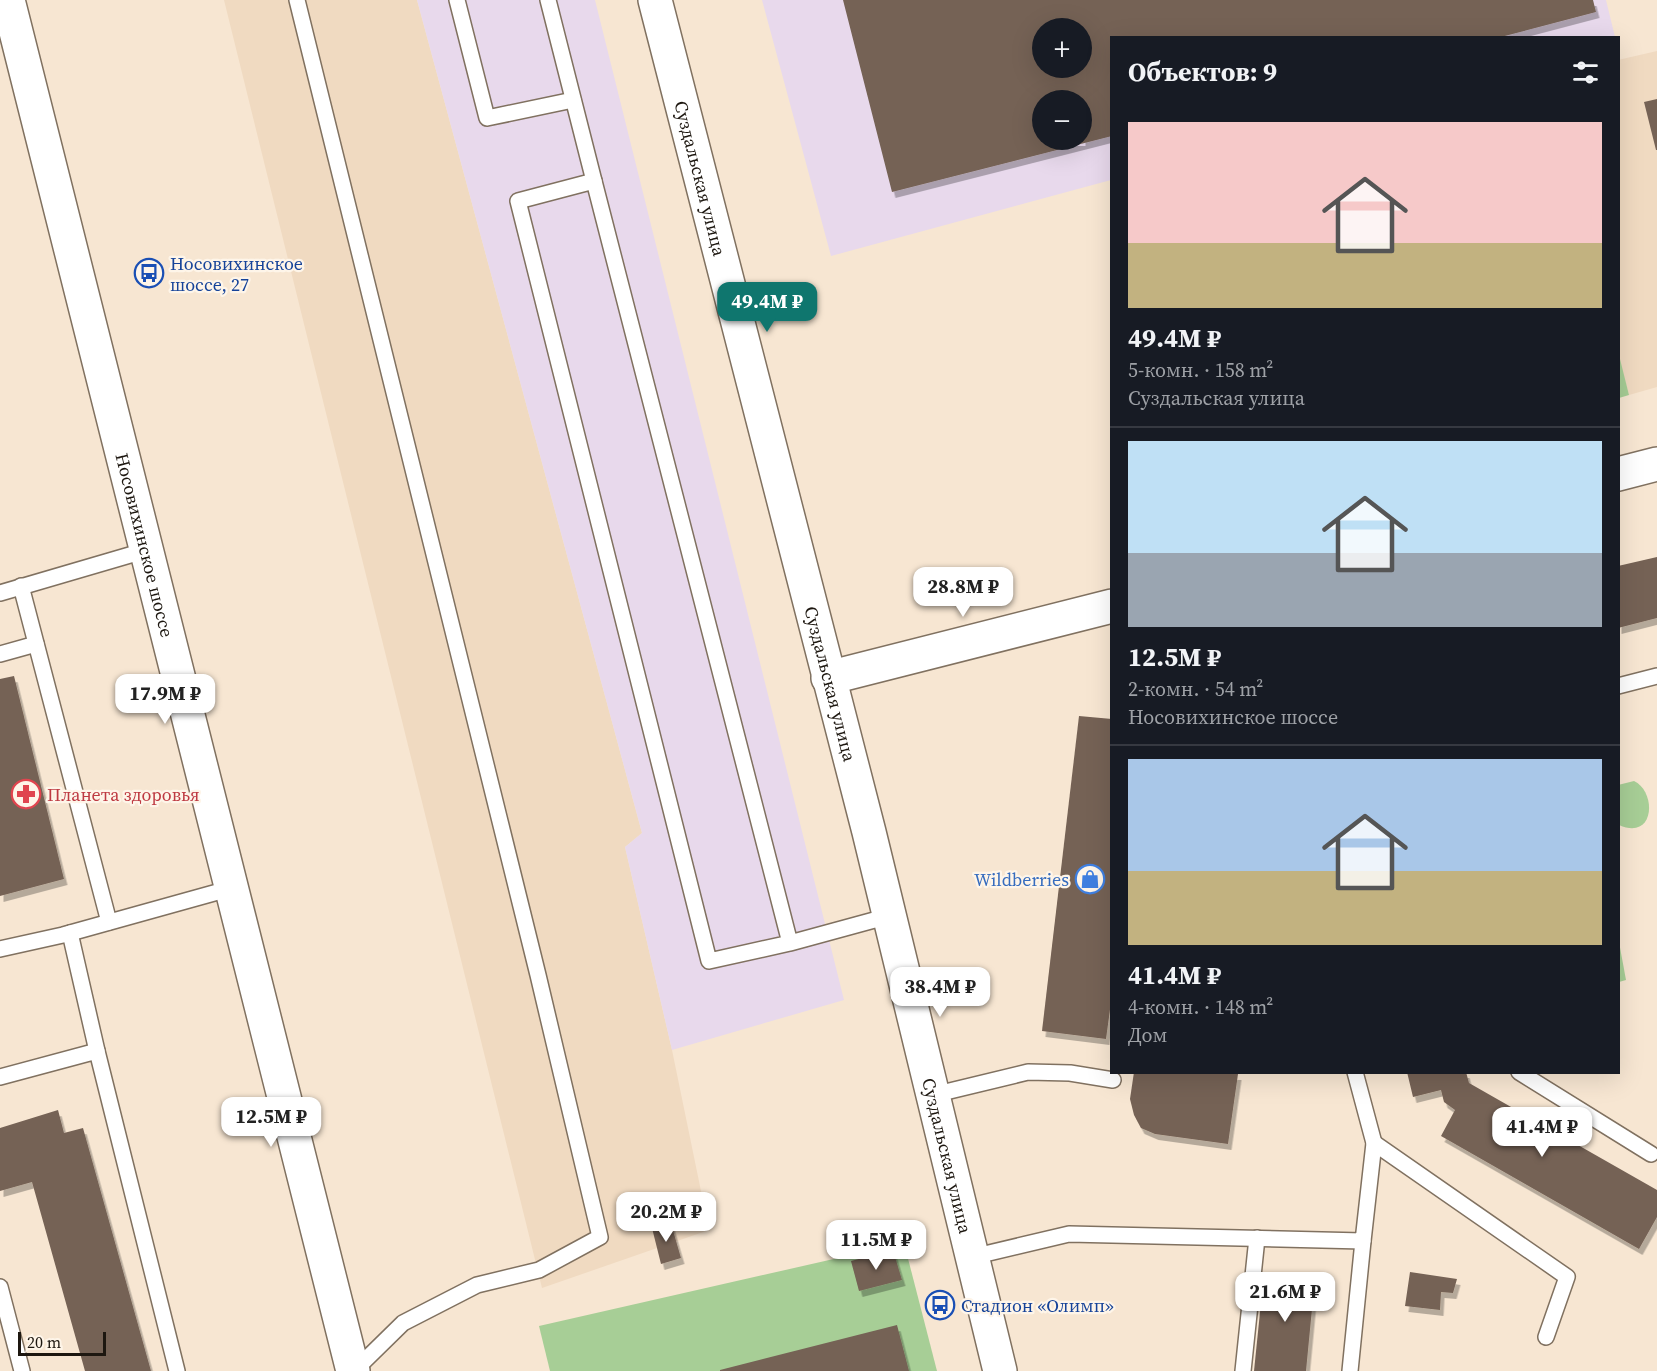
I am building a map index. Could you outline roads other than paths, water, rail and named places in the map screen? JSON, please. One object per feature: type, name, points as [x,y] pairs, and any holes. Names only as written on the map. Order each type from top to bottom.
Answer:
[{"type":"street","name":"Носовихинское шоссе","points":[[8,0],[353,1371]]},
{"type":"street","name":"Суздальская улица","points":[[655,0],[889,916],[1000,1371]]},
{"type":"street","points":[[1620,473],[1657,464]]},
{"type":"street","points":[[828,678],[1110,607]]},
{"type":"lane","points":[[297,0],[600,1237],[539,1270],[477,1285],[403,1323],[353,1371]]},
{"type":"lane","points":[[457,0],[487,118],[573,99]]},
{"type":"lane","points":[[548,0],[790,943]]},
{"type":"lane","points":[[594,181],[518,201],[709,961],[790,943],[889,916]]},
{"type":"lane","points":[[0,593],[147,550]]},
{"type":"lane","points":[[21,586],[110,922]]},
{"type":"lane","points":[[0,654],[36,644]]},
{"type":"lane","points":[[1620,685],[1657,676]]},
{"type":"lane","points":[[0,949],[70,933],[232,888]]},
{"type":"lane","points":[[70,933],[177,1371]]},
{"type":"lane","points":[[0,1077],[97,1051]]},
{"type":"lane","points":[[933,1095],[1028,1072],[1070,1073],[1113,1080]]},
{"type":"lane","points":[[1350,1371],[1374,1143],[1356,1074]]},
{"type":"lane","points":[[1522,1074],[1651,1154]]},
{"type":"lane","points":[[1374,1143],[1567,1277],[1546,1337]]},
{"type":"lane","points":[[972,1257],[1070,1234],[1363,1241]]},
{"type":"lane","points":[[1243,1371],[1257,1238]]},
{"type":"lane","points":[[0,1287],[22,1371]]},
{"type":"place","name":"Носовихинское шоссе, 27","points":[[149,273]]},
{"type":"place","name":"Планета здоровья","points":[[26,794]]},
{"type":"place","name":"Wildberries","points":[[1090,879]]},
{"type":"place","name":"Стадион «Олимп»","points":[[940,1305]]}]
